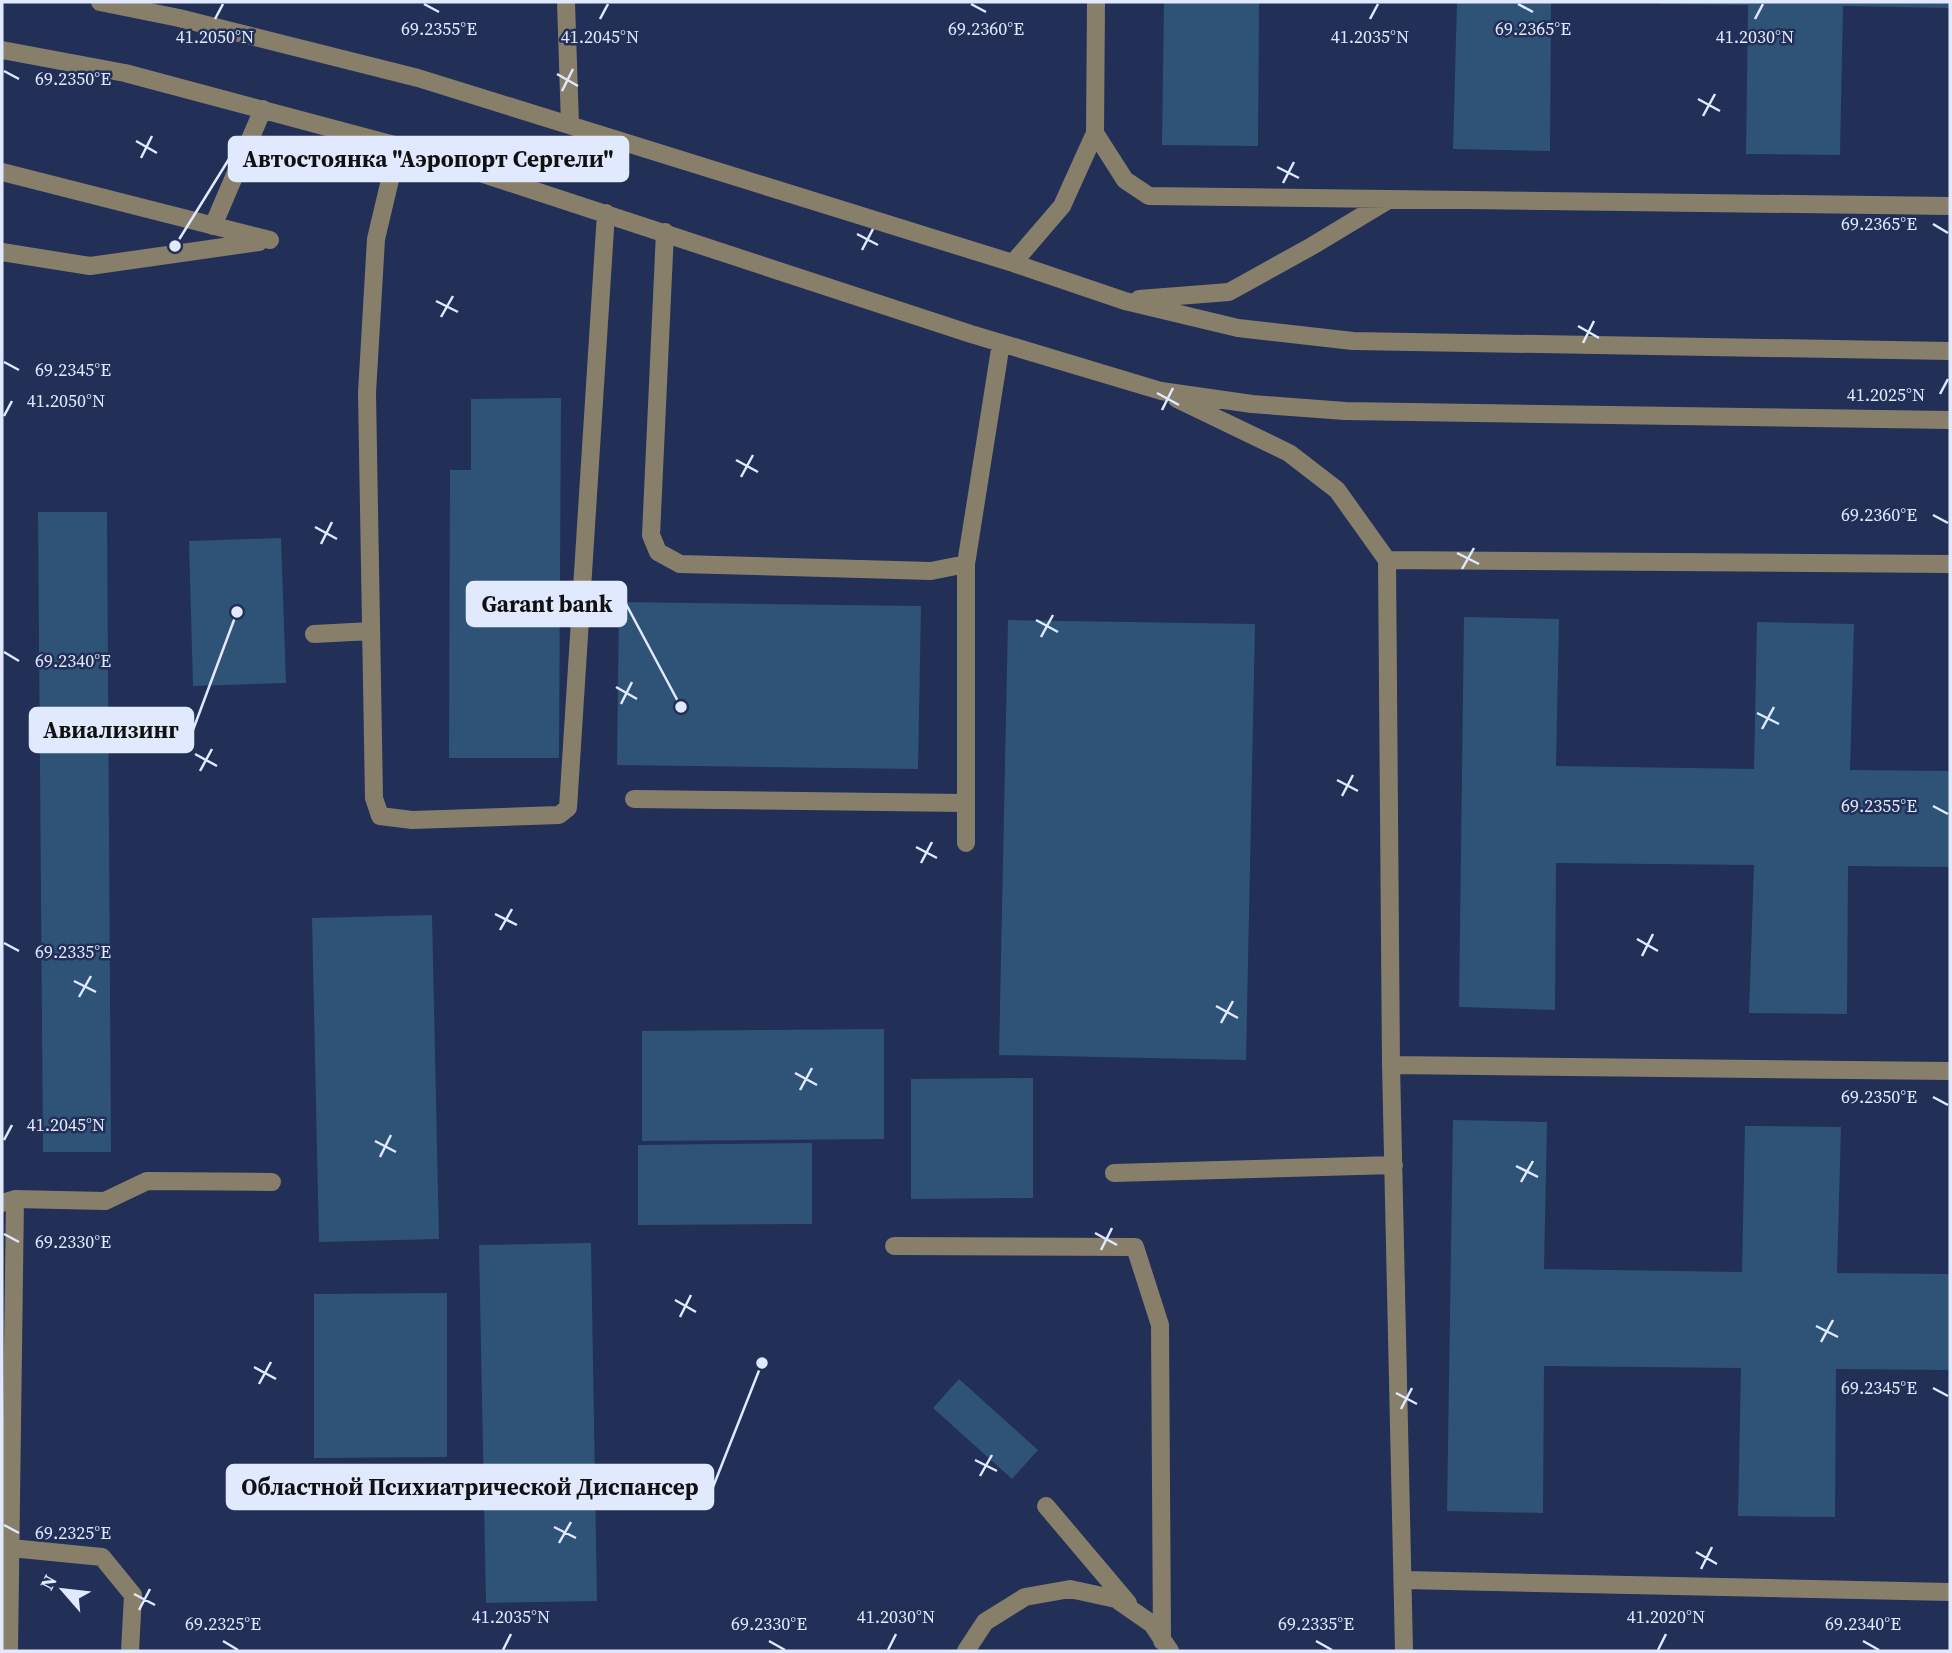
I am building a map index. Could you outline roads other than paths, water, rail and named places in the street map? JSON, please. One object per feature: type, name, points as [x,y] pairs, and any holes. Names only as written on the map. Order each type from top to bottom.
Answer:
[{"type":"street","points":[[100,2],[179,18],[418,78],[1125,300],[1238,328],[1353,341],[1950,351]]},
{"type":"street","points":[[566,2],[570,125]]},
{"type":"street","points":[[1013,264],[1062,206],[1095,133],[1097,2]]},
{"type":"street","points":[[2,50],[125,73],[398,146],[1001,343],[1161,391],[1252,404],[1345,411],[1950,420]]},
{"type":"street","points":[[213,226],[263,109]]},
{"type":"street","points":[[1095,133],[1125,180],[1149,196],[1950,206]]},
{"type":"street","points":[[398,146],[376,239],[367,393],[374,798],[380,816],[412,820],[559,815],[568,808],[606,213]]},
{"type":"street","points":[[2,172],[270,240],[90,266],[2,253]]},
{"type":"street","points":[[1125,300],[1229,292],[1390,199]]},
{"type":"street","points":[[665,232],[650,535],[659,552],[680,564],[932,571],[966,564]]},
{"type":"street","points":[[966,843],[966,564],[1001,343]]},
{"type":"street","points":[[1161,391],[1289,453],[1337,490],[1387,560],[1391,1065],[1404,1651]]},
{"type":"street","points":[[1387,560],[1950,564]]},
{"type":"street","points":[[314,634],[371,631]]},
{"type":"street","points":[[635,799],[965,803]]},
{"type":"street","points":[[1391,1065],[1950,1071]]},
{"type":"street","points":[[1114,1173],[1394,1166]]},
{"type":"street","points":[[9,1651],[9,1201],[105,1201],[147,1181],[272,1182]]},
{"type":"street","points":[[894,1246],[1135,1247],[1160,1325],[1166,1646]]},
{"type":"street","points":[[1046,1506],[1137,1614]]},
{"type":"street","points":[[11,1548],[102,1558],[133,1595],[130,1651]]},
{"type":"street","points":[[1404,1580],[1950,1592]]},
{"type":"street","points":[[966,1651],[985,1622],[1025,1597],[1070,1589],[1116,1600],[1152,1624],[1166,1646]]},
{"type":"place","name":"Автостоянка \"Аэропорт Сергели\"","points":[[175,246]]},
{"type":"place","name":"Авиализинг","points":[[237,612]]},
{"type":"place","name":"Garant bank","points":[[681,707]]},
{"type":"place","name":"Областной Психиатрической Диспансер","points":[[762,1363]]}]
